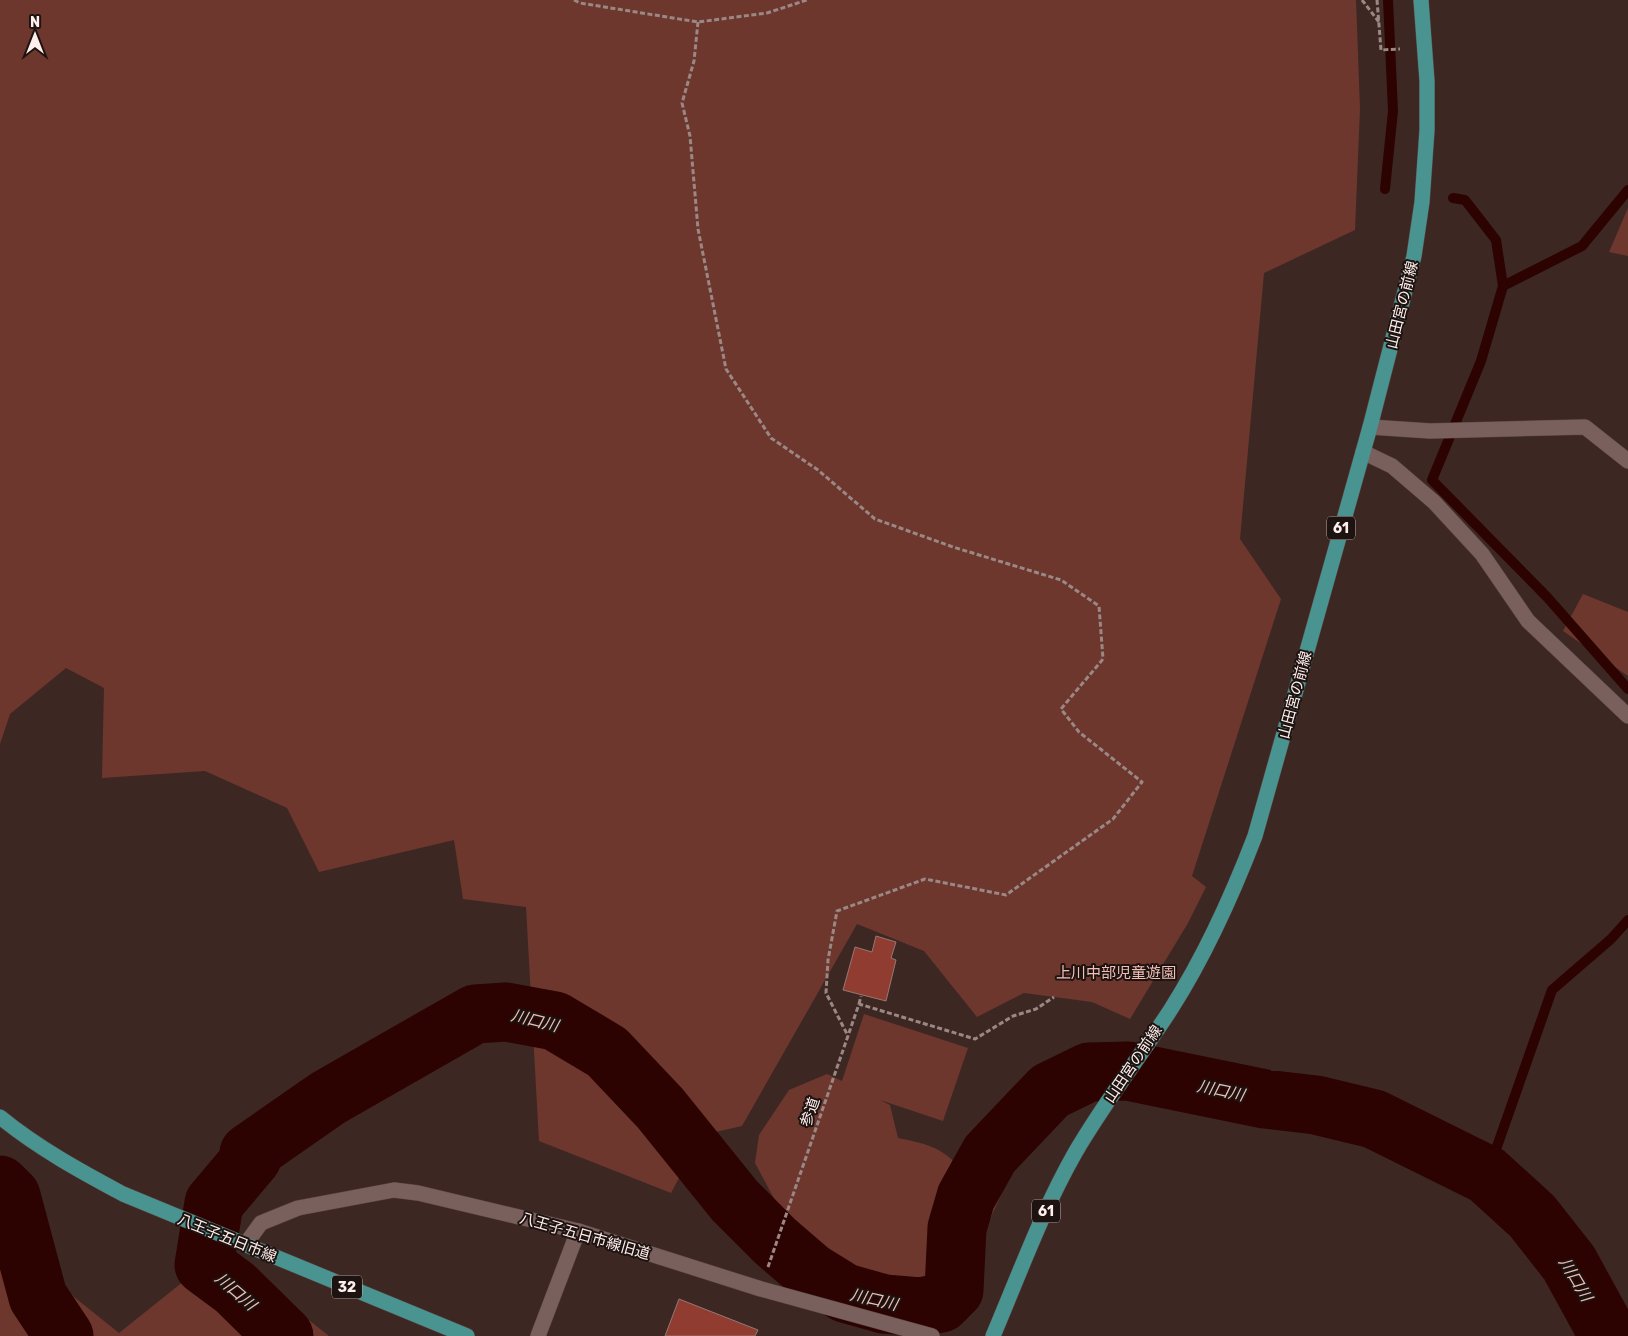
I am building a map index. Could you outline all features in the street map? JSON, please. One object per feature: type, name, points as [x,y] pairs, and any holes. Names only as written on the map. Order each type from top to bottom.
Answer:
[{"type":"main road","name":"山田宮の前線","points":[[993,1336],[1036,1232],[1064,1174],[1112,1094],[1157,1030],[1187,982],[1215,930],[1255,836],[1408,285],[1422,202],[1426,154],[1427,81],[1421,0]]},
{"type":"main road","name":"八王子五日市線","points":[[2,1121],[74,1168],[176,1217],[466,1336]]},
{"type":"street","points":[[1370,427],[1430,431],[1585,427],[1628,461]]},
{"type":"street","points":[[1363,452],[1392,466],[1434,502],[1482,554],[1528,620],[1628,716]]},
{"type":"street","name":"八王子五日市線旧道","points":[[244,1245],[261,1223],[298,1208],[394,1190],[418,1193],[578,1231],[761,1289],[932,1336]]},
{"type":"street","points":[[538,1336],[578,1231]]},
{"type":"path","points":[[574,0],[580,3],[698,22],[767,12],[807,0]]},
{"type":"path","points":[[1362,0],[1379,22]]},
{"type":"path","points":[[1377,0],[1381,50]]},
{"type":"path","points":[[698,22],[694,62],[682,103],[690,136],[698,229],[726,370],[771,438],[818,470],[876,519],[953,548],[1060,580],[1099,606],[1103,659],[1061,709],[1079,732],[1142,782],[1113,819],[1006,895],[925,879],[837,911],[828,960],[826,993],[848,1036]]},
{"type":"path","name":"参道","points":[[772,1256],[861,996]]},
{"type":"path","points":[[859,1004],[975,1039],[1013,1016],[1036,1009],[1054,997]]},
{"type":"green space","name":"上川中部児童遊園","points":[[0,0],[1356,0],[1360,109],[1355,230],[1264,273],[1240,539],[1281,599],[1192,876],[1206,887],[1188,923],[1130,1019],[1092,1002],[1024,993],[977,1017],[924,951],[857,924],[742,1126],[702,1135],[671,1193],[539,1141],[526,907],[463,899],[454,840],[319,872],[287,808],[205,771],[102,778],[104,688],[66,668],[10,714],[0,744]]},
{"type":"green space","points":[[1628,208],[1628,256],[1609,252]]},
{"type":"green space","points":[[1583,594],[1628,612],[1628,676],[1563,631]]},
{"type":"green space","points":[[864,1014],[968,1048],[943,1121],[880,1100],[890,1105],[898,1138],[931,1146],[952,1159],[958,1166],[1011,1172],[980,1242],[950,1254],[930,1290],[886,1290],[831,1267],[792,1232],[755,1163],[759,1135],[789,1090],[827,1074],[842,1081]]},
{"type":"green space","points":[[204,1265],[258,1280],[329,1336],[0,1336],[0,1270],[43,1272],[119,1333]]},
{"type":"building","points":[[876,936],[896,942],[891,958],[896,960],[886,1001],[843,990],[855,947],[872,952]]},
{"type":"building","points":[[679,1299],[758,1330],[755,1336],[665,1336]]},
{"type":"waterway","points":[[1385,189],[1393,111],[1388,0]]},
{"type":"waterway","points":[[1628,190],[1582,246],[1503,286],[1481,361],[1432,480],[1547,597],[1628,689]]},
{"type":"waterway","points":[[1453,198],[1465,200],[1496,240],[1503,286]]},
{"type":"waterway","points":[[1487,1175],[1552,990],[1611,939],[1628,920]]},
{"type":"waterway","name":"川口川","points":[[284,1336],[235,1288],[204,1265],[214,1203],[252,1158],[249,1153],[328,1098],[475,1014],[506,1012],[555,1021],[607,1052],[660,1108],[735,1201],[775,1241],[811,1272],[845,1293],[884,1304],[920,1307],[941,1303],[954,1290],[957,1228],[966,1197],[990,1154],[1050,1091],[1089,1072],[1128,1071],[1265,1099],[1316,1105],[1374,1119],[1487,1175],[1532,1216],[1569,1263],[1609,1336]]},
{"type":"waterway","name":"川口川","points":[[0,1185],[11,1196],[38,1297],[64,1336]]}]
